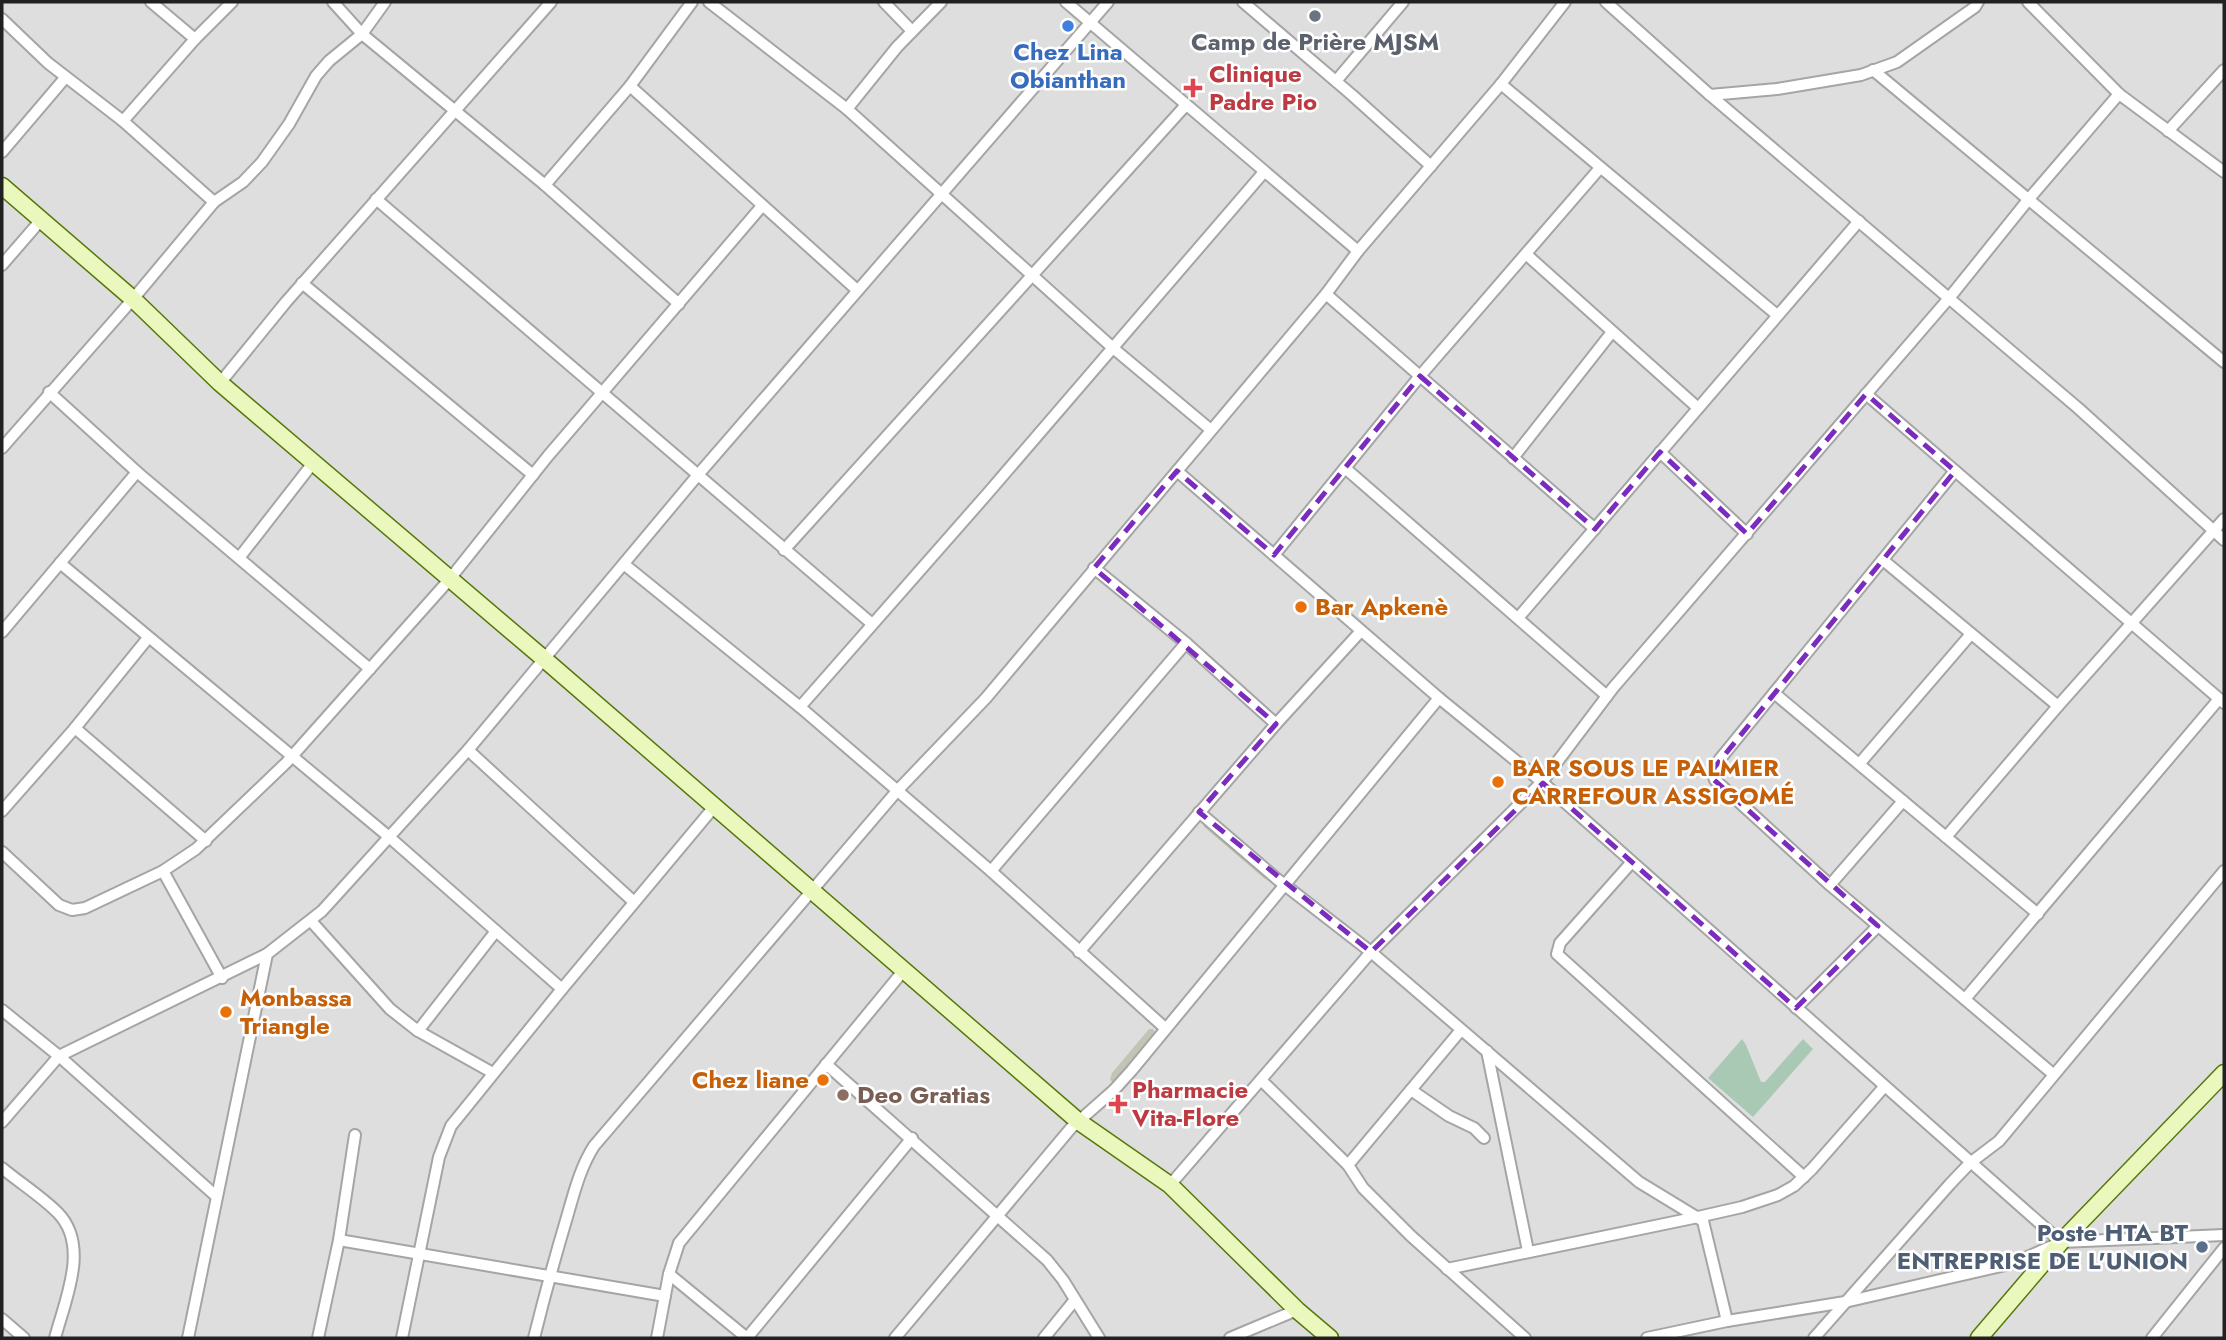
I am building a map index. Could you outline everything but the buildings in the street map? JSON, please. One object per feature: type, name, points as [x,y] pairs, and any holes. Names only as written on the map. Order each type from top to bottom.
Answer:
[{"type":"street","points":[[151,2],[195,38]]},
{"type":"street","points":[[123,121],[195,38],[232,2]]},
{"type":"street","points":[[333,2],[362,34],[545,185],[679,304]]},
{"type":"street","points":[[2,449],[214,202],[243,182],[262,162],[289,124],[316,76],[329,61],[362,34],[385,2]]},
{"type":"street","points":[[220,383],[302,283],[551,2]]},
{"type":"street","points":[[545,185],[630,86],[692,2]]},
{"type":"street","points":[[709,2],[847,109],[1113,348],[1211,430]]},
{"type":"street","points":[[884,2],[912,31]]},
{"type":"street","points":[[847,109],[912,31],[941,2]]},
{"type":"street","points":[[1066,2],[1358,251]]},
{"type":"street","points":[[2,1122],[59,1056],[267,954],[311,921],[468,750],[697,476],[1108,2]]},
{"type":"street","points":[[1242,2],[1431,166]]},
{"type":"street","points":[[1336,81],[1403,2]]},
{"type":"street","points":[[534,1338],[549,1276],[582,1167],[594,1146],[897,791],[986,698],[1325,294],[1358,251],[1501,84],[1565,2]]},
{"type":"street","points":[[1606,2],[2078,408],[2224,540]]},
{"type":"street","points":[[1710,94],[1820,84],[1873,71],[1897,62],[1975,7],[1978,2]]},
{"type":"street","points":[[2028,2],[2119,94],[2224,172]]},
{"type":"street","points":[[2,19],[65,78],[123,121],[214,202]]},
{"type":"street","points":[[2168,131],[2224,70]]},
{"type":"street","points":[[1873,71],[2224,362]]},
{"type":"street","points":[[2,152],[65,78]]},
{"type":"street","points":[[1501,84],[1777,315]]},
{"type":"street","points":[[630,86],[858,290]]},
{"type":"street","points":[[1170,1185],[1371,952],[1542,782],[1606,696],[1950,298],[2028,200],[2119,94]]},
{"type":"street","points":[[784,550],[1186,104]]},
{"type":"street","points":[[1274,555],[1420,376],[1600,168]]},
{"type":"street","points":[[800,707],[1264,172]]},
{"type":"street","points":[[2,186],[133,299],[220,383],[543,658],[1078,1121],[1170,1185],[1297,1310],[1330,1338]]},
{"type":"street","points":[[376,199],[871,623]]},
{"type":"street","points":[[2,852],[60,905],[72,909],[85,908],[163,871],[206,841],[291,758],[449,580],[533,475],[762,206]]},
{"type":"street","points":[[2,265],[41,220]]},
{"type":"street","points":[[1518,618],[1859,221]]},
{"type":"street","points":[[1527,255],[1698,408]]},
{"type":"street","points":[[302,283],[533,475]]},
{"type":"street","points":[[1325,294],[1595,529]]},
{"type":"street","points":[[1513,458],[1612,332]]},
{"type":"street","points":[[49,392],[137,472],[370,669]]},
{"type":"street","points":[[1866,394],[2222,701],[1965,999]]},
{"type":"street","points":[[1660,452],[1747,534]]},
{"type":"street","points":[[239,558],[313,463]]},
{"type":"street","points":[[1345,468],[1606,696]]},
{"type":"street","points":[[1177,471],[1439,698],[1542,782],[2061,1242]]},
{"type":"street","points":[[1955,471],[1716,764],[1713,774],[1716,780],[1830,885],[2053,1074]]},
{"type":"street","points":[[2,632],[137,472]]},
{"type":"street","points":[[1946,838],[2058,706],[2224,519]]},
{"type":"street","points":[[1883,560],[2058,706]]},
{"type":"street","points":[[60,563],[291,758],[388,836],[562,989]]},
{"type":"street","points":[[625,565],[800,707],[991,871],[1165,1028]]},
{"type":"street","points":[[1094,568],[1186,643],[1276,724]]},
{"type":"street","points":[[1079,952],[1276,724],[1362,631]]},
{"type":"street","points":[[1860,763],[1971,634]]},
{"type":"street","points":[[2,811],[75,729],[148,638]]},
{"type":"street","points":[[991,871],[1186,643]]},
{"type":"street","points":[[1774,693],[2038,914]]},
{"type":"street","points":[[895,1338],[1078,1121],[1114,1090],[1439,698]]},
{"type":"street","points":[[75,729],[206,841]]},
{"type":"street","points":[[468,750],[634,902]]},
{"type":"street","points":[[1830,885],[1903,801]]},
{"type":"street","points":[[402,1338],[444,1143],[452,1126],[714,807]]},
{"type":"street","points":[[1199,812],[1371,952],[1639,1182],[1698,1217],[1706,1226],[1727,1321]]},
{"type":"street","points":[[1631,863],[1560,943],[1557,954],[1804,1177]]},
{"type":"street","points":[[163,871],[222,978]]},
{"type":"street","points":[[1814,1338],[1970,1163],[1999,1141],[2224,871]]},
{"type":"street","points":[[311,921],[390,1009],[418,1031],[493,1073]]},
{"type":"street","points":[[1796,1007],[1878,926]]},
{"type":"street","points":[[418,1031],[496,931]]},
{"type":"street","points":[[188,1338],[267,954]]},
{"type":"street","points":[[657,1338],[669,1274],[679,1243],[904,970]]},
{"type":"street","points":[[2,1010],[59,1056],[216,1196]]},
{"type":"street","points":[[1348,1165],[1461,1030]]},
{"type":"street","points":[[1487,1051],[1528,1251]]},
{"type":"street","points":[[826,1064],[912,1138],[1055,1269],[1099,1338]]},
{"type":"street","points":[[1979,1338],[2061,1242],[2224,1073]]},
{"type":"street","points":[[1261,1080],[1348,1165],[1363,1188],[1447,1269],[1525,1338]]},
{"type":"street","points":[[1447,1269],[1698,1217],[1778,1195],[1804,1177],[1885,1087]]},
{"type":"street","points":[[1411,1090],[1449,1116],[1474,1128],[1484,1138]]},
{"type":"street","points":[[318,1338],[339,1240],[355,1136]]},
{"type":"street","points":[[669,1274],[747,1338],[912,1138]]},
{"type":"street","points":[[2,1168],[57,1212],[72,1235],[73,1266],[55,1338]]},
{"type":"street","points":[[1647,1338],[1727,1321],[1844,1302],[2014,1263],[2061,1242],[2224,1235]]},
{"type":"street","points":[[339,1240],[665,1296]]},
{"type":"street","points":[[2152,1338],[2224,1248]]},
{"type":"street","points":[[1044,1338],[1074,1301]]},
{"type":"street","points":[[1230,1338],[1297,1310]]},
{"type":"street","points":[[2,1320],[24,1338]]},
{"type":"highlighted area","points":[[1420,376],[1595,529],[1660,452],[1747,534],[1866,394],[1955,471],[1714,768],[1712,778],[1878,926],[1796,1008],[1543,783],[1371,952],[1199,812],[1276,724],[1094,568],[1177,471],[1274,555]]},
{"type":"shaded area","points":[[2,2],[2224,2],[2224,1338],[2,1338]]},
{"type":"shaded area","points":[[1206,824],[1271,880],[1265,879],[1203,826]]},
{"type":"shaded area","points":[[1149,1029],[1153,1029],[1156,1034],[1149,1045],[1114,1083],[1110,1080],[1112,1073]]},
{"type":"green space","points":[[1742,1039],[1761,1082],[1765,1082],[1803,1039],[1813,1049],[1753,1117],[1708,1078]]},
{"type":"place","name":"Camp de Prière MJSM","points":[[1315,16]]},
{"type":"place","name":"Chez Lina Obianthan","points":[[1068,26]]},
{"type":"place","name":"Clinique Padre Pio","points":[[1193,88]]},
{"type":"place","name":"Bar Apkenè","points":[[1301,607]]},
{"type":"place","name":"BAR SOUS LE PALMIER CARREFOUR ASSIGOMÉ","points":[[1498,782]]},
{"type":"place","name":"Monbassa Triangle","points":[[226,1012]]},
{"type":"place","name":"Chez liane","points":[[823,1080]]},
{"type":"place","name":"Deo Gratias","points":[[843,1095]]},
{"type":"place","name":"Pharmacie Vita-Flore","points":[[1118,1104]]},
{"type":"place","name":"Poste HTA BT ENTREPRISE DE L'UNION","points":[[2202,1247]]}]
